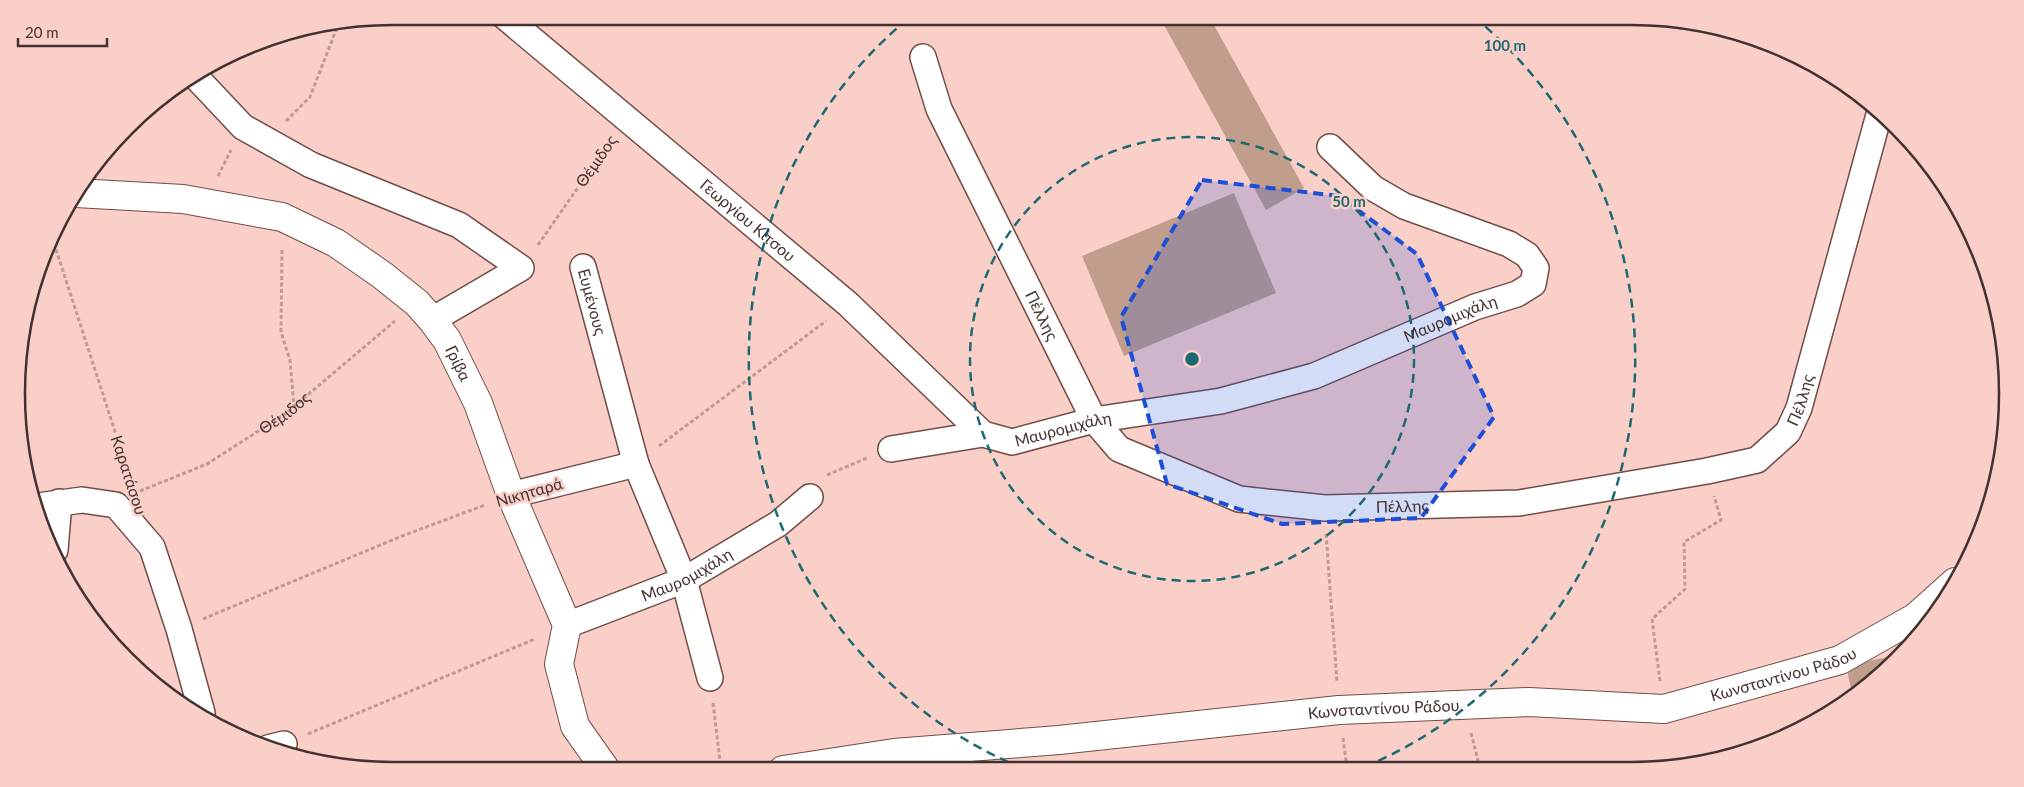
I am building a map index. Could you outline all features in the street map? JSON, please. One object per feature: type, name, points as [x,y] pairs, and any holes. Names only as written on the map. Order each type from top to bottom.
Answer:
[{"type":"street","name":"Γεωργίου Κίτσου","points":[[515,25],[848,304],[983,434]]},
{"type":"street","name":"Πέλλης","points":[[923,57],[938,109],[1094,420],[1119,449],[1238,500],[1325,508],[1518,504],[1707,471],[1757,460],[1788,432],[1799,408],[1877,120]]},
{"type":"street","points":[[199,80],[243,127],[265,140],[311,164],[459,225],[521,268]]},
{"type":"street","name":"Μαυρομιχάλη","points":[[891,449],[983,434],[1012,442],[1094,420],[1221,401],[1314,376],[1475,307],[1517,294],[1533,284],[1536,268],[1527,254],[1509,244],[1404,206],[1374,188],[1330,147]]},
{"type":"street","name":"Γρίβα","points":[[84,193],[183,199],[282,217],[336,243],[382,275],[425,312],[447,340],[478,403],[511,495],[568,625]]},
{"type":"street","name":"Ευμένους","points":[[583,267],[636,464],[684,580],[710,678]]},
{"type":"street","points":[[425,312],[521,268]]},
{"type":"street","name":"Νικηταρά","points":[[511,495],[636,464]]},
{"type":"street","name":"Μαυρομιχάλη","points":[[568,625],[684,580],[778,524],[810,497]]},
{"type":"street","points":[[52,534],[48,504],[82,500],[116,505],[152,547],[179,629],[200,707]]},
{"type":"street","name":"Κωνσταντίνου Ράδου","points":[[835,762],[894,753],[1059,740],[1339,710],[1529,702],[1664,708],[1840,660],[1916,617],[1937,598]]},
{"type":"street","points":[[568,625],[559,664],[575,726],[600,762]]},
{"type":"path","points":[[265,140],[310,98],[337,29]]},
{"type":"path","name":"Θέμιδος","points":[[521,268],[627,117]]},
{"type":"path","points":[[204,203],[243,127]]},
{"type":"path","points":[[282,217],[281,332],[290,360],[294,408]]},
{"type":"path","name":"Καρατάσου","points":[[55,247],[131,483]]},
{"type":"path","points":[[636,464],[848,304]]},
{"type":"path","name":"Θέμιδος","points":[[134,493],[207,464],[294,408],[425,312]]},
{"type":"path","points":[[810,497],[828,474],[891,449]]},
{"type":"path","points":[[1664,708],[1652,619],[1685,589],[1684,542],[1721,520],[1707,471]]},
{"type":"path","name":"Νικηταρά","points":[[179,629],[402,536],[511,495]]},
{"type":"path","points":[[1325,508],[1339,710],[1346,762]]},
{"type":"path","points":[[281,744],[568,625]]},
{"type":"path","points":[[710,678],[720,762]]},
{"type":"path","points":[[1463,704],[1478,762]]},
{"type":"highlighted area","points":[[1202,180],[1339,196],[1417,254],[1494,417],[1421,518],[1282,524],[1167,484],[1121,317]]},
{"type":"building","points":[[1164,25],[1214,25],[1304,188],[1266,210]]},
{"type":"building","points":[[1234,193],[1276,293],[1124,356],[1082,256]]},
{"type":"building","points":[[1888,657],[1851,689],[1846,665]]}]
